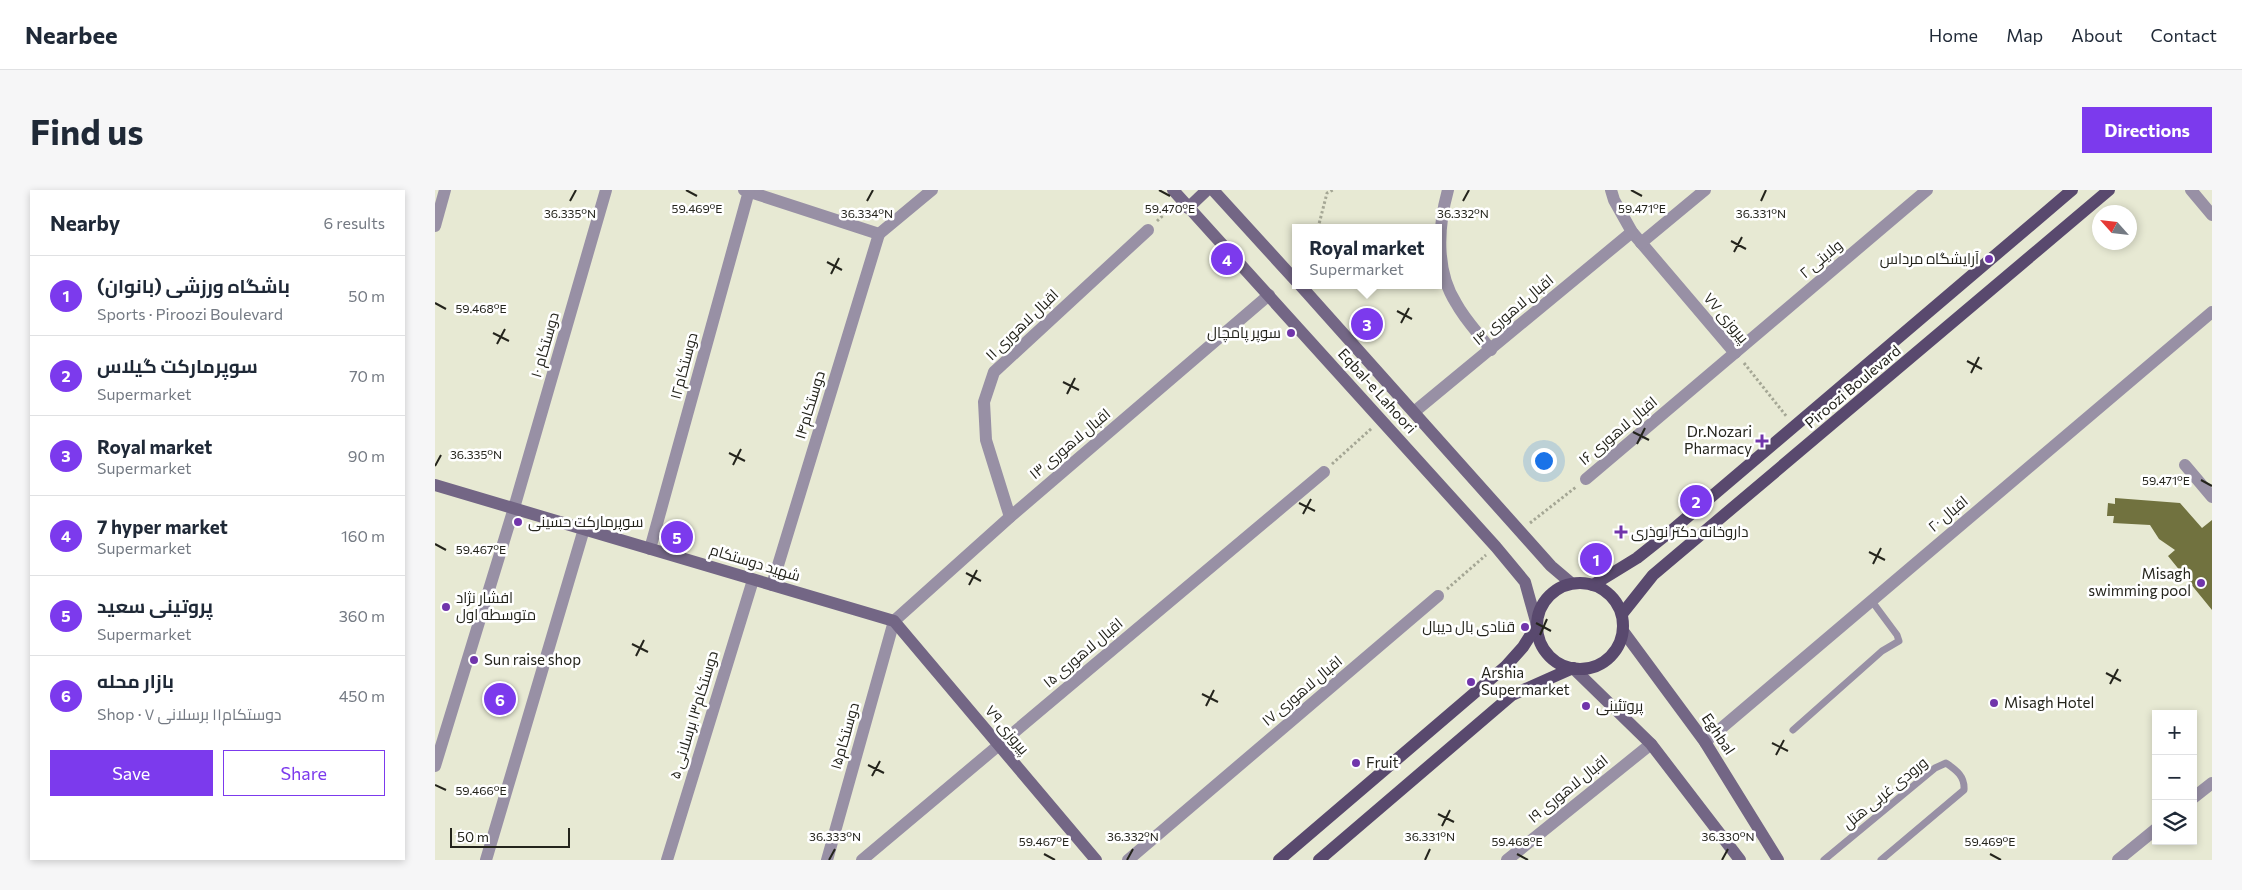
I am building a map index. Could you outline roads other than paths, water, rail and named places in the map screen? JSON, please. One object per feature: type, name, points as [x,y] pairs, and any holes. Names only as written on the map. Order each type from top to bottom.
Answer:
[{"type":"main road","name":"Piroozi Boulevard","points":[[1593,584],[1637,558],[1671,531],[2072,190]]},
{"type":"main road","name":"Piroozi Boulevard","points":[[1621,614],[1653,575],[2109,190]]},
{"type":"main road","points":[[1279,860],[1506,666],[1523,647],[1537,625],[1540,609],[1548,597],[1559,588],[1571,583],[1593,584],[1608,593],[1616,602],[1621,614],[1623,632],[1617,648],[1605,661],[1590,668],[1573,668],[1561,664],[1550,657],[1542,645],[1537,625]]},
{"type":"main road","points":[[1319,860],[1512,695],[1573,668]]},
{"type":"street","points":[[435,226],[445,190]]},
{"type":"street","name":"دوستکام ۱۰","points":[[435,766],[514,508],[607,190]]},
{"type":"street","points":[[746,191],[879,234],[932,190]]},
{"type":"street","points":[[1181,199],[1207,190]]},
{"type":"street","points":[[1213,190],[1292,277]]},
{"type":"street","points":[[1441,224],[1442,212],[1448,190]]},
{"type":"street","name":"پیروزی ۷۷","points":[[1611,190],[1614,200],[1632,232],[1735,353]]},
{"type":"street","points":[[1641,243],[1705,190]]},
{"type":"street","name":"ولایتی ۲","points":[[1735,353],[1927,190]]},
{"type":"street","points":[[2191,190],[2212,215]]},
{"type":"street","name":"دوستکام۱۲","points":[[650,549],[746,191]]},
{"type":"street","name":"Eqbal-e Lahoori","points":[[1181,199],[1496,547],[1525,582],[1537,625]]},
{"type":"street","name":"اقبال لاهوری ۱۱","points":[[1010,517],[986,440],[984,402],[994,372],[1148,230]]},
{"type":"street","name":"اقبال لاهوری ۱۴","points":[[1414,412],[1632,232]]},
{"type":"street","name":"دوستکام۱۴","points":[[772,585],[879,234]]},
{"type":"street","points":[[1442,259],[1444,276],[1455,303],[1491,350]]},
{"type":"street","name":"Eqbal-e Lahoori","points":[[1304,289],[1519,531],[1551,566],[1571,583]]},
{"type":"street","name":"اقبال لاهوری ۱۳","points":[[894,622],[1010,517],[1269,295]]},
{"type":"street","name":"اقبال ۲۰","points":[[1705,742],[2212,312]]},
{"type":"street","name":"اقبال لاهوری ۱۶","points":[[1586,479],[1735,353]]},
{"type":"street","points":[[2185,465],[2212,497]]},
{"type":"street","name":"اقبال لاهوری ۱۵","points":[[862,860],[1324,472]]},
{"type":"street","name":"شهید دوستکام","points":[[435,485],[894,622]]},
{"type":"street","points":[[486,860],[584,529]]},
{"type":"street","name":"دوستکام۱۳ برسلانی ۵","points":[[667,860],[753,580]]},
{"type":"street","name":"اقبال لاهوری ۱۷","points":[[1128,860],[1438,596]]},
{"type":"street","name":"پیروزی ۷۹","points":[[894,622],[1096,860]]},
{"type":"street","name":"دوستکام۱۵","points":[[827,860],[894,622]]},
{"type":"street","name":"Eghbal","points":[[1623,632],[1705,742],[1778,860]]},
{"type":"street","points":[[1573,668],[1651,744],[1740,860]]},
{"type":"street","name":"اقبال لاهوری ۱۹","points":[[1507,860],[1651,744]]},
{"type":"street","points":[[2197,795],[2212,783]]},
{"type":"street","points":[[2118,860],[2152,832]]},
{"type":"lane","points":[[1793,730],[1882,650],[1899,641],[1897,634],[1871,600]]},
{"type":"lane","name":"ورودی غربی هتل","points":[[1824,860],[1935,768],[1946,763],[1957,771],[1965,782],[1964,790],[1881,860]]},
{"type":"place","name":"7 hyper market","points":[[1227,259]]},
{"type":"place","name":"آرایشگاه مرداس","points":[[1989,259]]},
{"type":"place","name":"Royal market","points":[[1367,324]]},
{"type":"place","name":"سوپر‌ پامچال","points":[[1291,333]]},
{"type":"place","name":"Dr.Nozari Pharmacy","points":[[1762,441]]},
{"type":"place","name":"سوپرمارکت گیلاس","points":[[1696,501]]},
{"type":"place","name":"سوپرمارکت حسینی","points":[[518,522]]},
{"type":"place","name":"داروخانه دکتر نوذری","points":[[1621,532]]},
{"type":"place","name":"پروتینی سعید","points":[[677,537]]},
{"type":"place","name":"باشگاه ورزشی (بانوان)","points":[[1596,559]]},
{"type":"place","name":"Misagh swimming pool","points":[[2201,583]]},
{"type":"place","name":"افشار نژاد متوسطه اول","points":[[446,607]]},
{"type":"place","name":"قنادی بال دیبال","points":[[1525,627]]},
{"type":"place","name":"Sun raise shop","points":[[474,660]]},
{"type":"place","name":"Arshia Supermarket","points":[[1471,682]]},
{"type":"place","name":"بازار محله","points":[[500,699]]},
{"type":"place","name":"Misagh Hotel","points":[[1994,703]]},
{"type":"place","name":"پروتئینی","points":[[1586,706]]},
{"type":"place","name":"Fruit","points":[[1356,763]]}]
